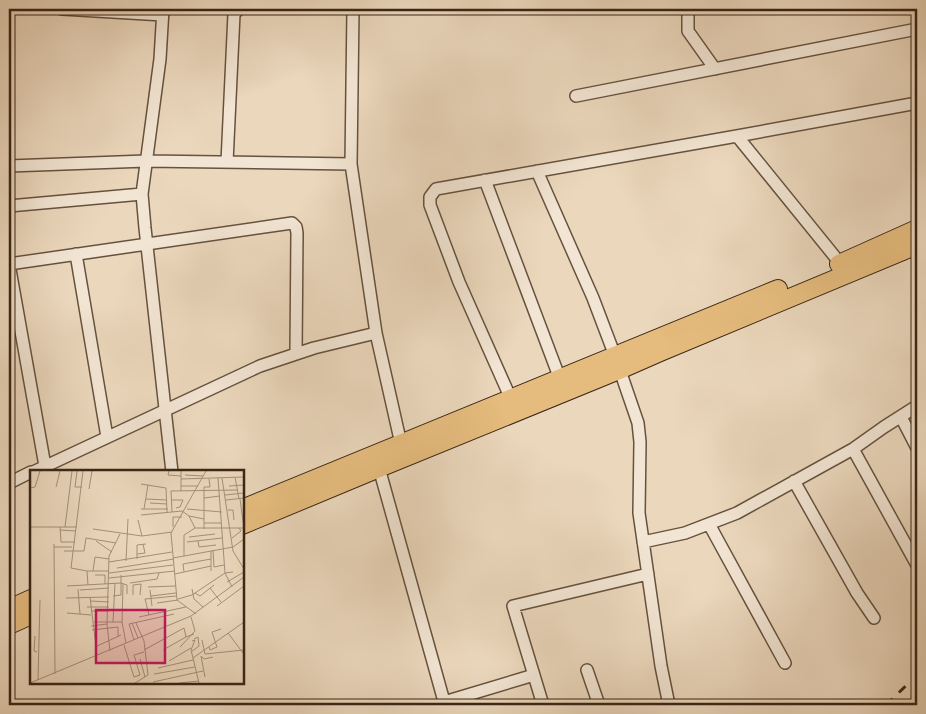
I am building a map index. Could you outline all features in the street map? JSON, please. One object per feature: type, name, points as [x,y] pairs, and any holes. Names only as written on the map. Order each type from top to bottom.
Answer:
[{"type":"main road","points":[[244,524],[379,468],[917,229]]},
{"type":"main road","points":[[244,509],[560,379],[687,340],[917,244]]},
{"type":"main road","points":[[9,610],[30,600]]},
{"type":"main road","points":[[9,610],[30,615]]},
{"type":"street","points":[[62,9],[163,12],[160,59],[142,194],[172,470]]},
{"type":"street","points":[[227,162],[234,14],[239,9]]},
{"type":"street","points":[[353,9],[352,164],[376,333],[401,444]]},
{"type":"street","points":[[688,9],[688,32],[715,69]]},
{"type":"street","points":[[576,96],[917,29]]},
{"type":"street","points":[[511,399],[459,282],[430,205],[430,197],[436,189],[917,103]]},
{"type":"street","points":[[738,136],[840,263]]},
{"type":"street","points":[[9,166],[146,160],[352,164]]},
{"type":"street","points":[[537,171],[593,298],[638,423],[640,442],[639,513],[661,666],[669,705]]},
{"type":"street","points":[[485,180],[560,379]]},
{"type":"street","points":[[9,206],[142,194]]},
{"type":"street","points":[[45,466],[9,264],[292,223],[296,227],[297,233],[296,354]]},
{"type":"street","points":[[76,254],[108,437]]},
{"type":"street","points":[[36,470],[260,366],[314,348],[376,333]]},
{"type":"street","points":[[643,542],[685,533],[737,513],[853,449],[917,406]]},
{"type":"street","points":[[900,417],[917,448]]},
{"type":"street","points":[[853,449],[917,566]]},
{"type":"street","points":[[379,468],[444,704],[534,675]]},
{"type":"street","points":[[9,483],[30,473]]},
{"type":"street","points":[[794,481],[857,593],[874,618]]},
{"type":"street","points":[[709,524],[785,662]]},
{"type":"street","points":[[907,547],[917,541]]},
{"type":"street","points":[[543,705],[513,606],[648,574]]},
{"type":"street","points":[[588,670],[599,705]]},
{"type":"railway","points":[[886,705],[917,675]]}]
